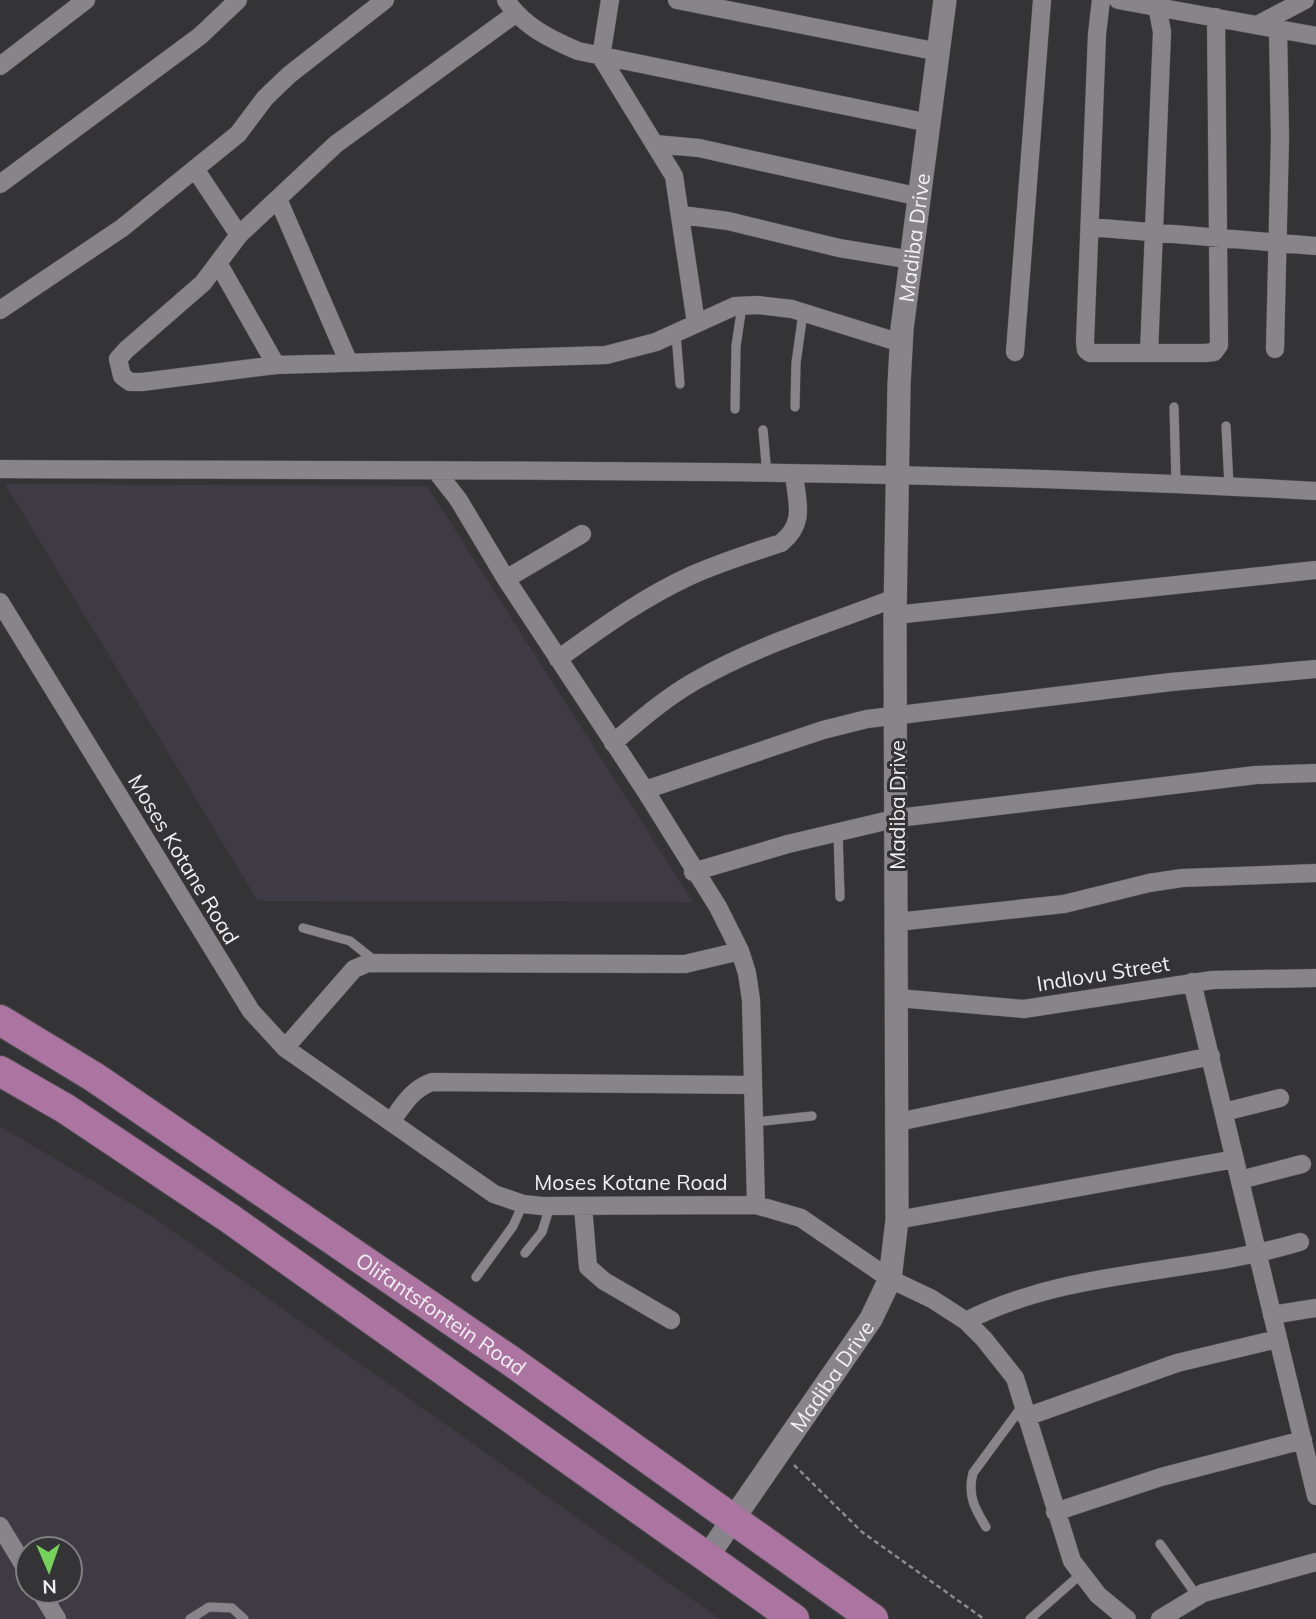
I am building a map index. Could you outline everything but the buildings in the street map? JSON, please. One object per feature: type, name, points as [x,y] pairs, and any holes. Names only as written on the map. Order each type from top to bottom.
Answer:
[{"type":"main road","name":"Olifantsfontein Road","points":[[0,1020],[94,1077],[512,1361],[873,1619]]},
{"type":"main road","name":"Olifantsfontein Road","points":[[0,1071],[66,1109],[240,1226],[794,1619]]},
{"type":"street","points":[[0,66],[86,0]]},
{"type":"street","points":[[0,184],[201,36],[238,0]]},
{"type":"street","points":[[0,310],[122,228],[238,134],[265,98],[289,75],[385,0]]},
{"type":"street","points":[[610,0],[601,57],[674,176],[696,323]]},
{"type":"street","points":[[677,0],[939,52]]},
{"type":"street","name":"Madiba Drive","points":[[707,1557],[730,1519],[871,1319],[890,1279],[897,1220],[898,818],[895,606],[901,343],[945,0]]},
{"type":"street","points":[[1015,352],[1042,0]]},
{"type":"street","points":[[1101,0],[1097,34],[1086,350],[1205,353],[1213,352],[1219,345],[1216,17]]},
{"type":"street","points":[[1118,0],[1157,3],[1316,36]]},
{"type":"street","points":[[1259,24],[1305,0]]},
{"type":"street","points":[[1149,353],[1161,52],[1157,3]]},
{"type":"street","points":[[901,343],[803,313],[776,307],[742,306],[639,348],[606,355],[276,365],[142,383],[130,382],[118,368],[118,359],[126,350],[203,283],[239,235],[337,144],[511,7],[550,39],[601,57],[929,123]]},
{"type":"street","points":[[1275,349],[1278,28]]},
{"type":"street","points":[[655,144],[699,148],[920,197]]},
{"type":"street","points":[[195,169],[239,235]]},
{"type":"street","points":[[278,199],[348,363]]},
{"type":"street","points":[[681,215],[728,221],[839,248],[912,260]]},
{"type":"street","points":[[1090,227],[1316,246]]},
{"type":"street","points":[[218,263],[276,365]]},
{"type":"street","points":[[0,469],[794,474],[1176,483],[1316,491]]},
{"type":"street","points":[[436,471],[458,499],[506,579],[645,790],[693,872],[718,907],[740,951],[751,1000],[756,1205]]},
{"type":"street","points":[[558,659],[665,589],[787,538],[797,526],[794,474]]},
{"type":"street","points":[[506,579],[582,534]]},
{"type":"street","points":[[613,743],[650,712],[695,681],[751,653],[895,606],[1316,570]]},
{"type":"street","name":"Moses Kotane Road","points":[[0,602],[251,1012],[285,1048],[494,1194],[523,1204],[550,1206],[756,1205],[801,1218],[890,1279],[932,1299],[966,1321],[1015,1378],[1055,1512],[1073,1561],[1098,1595],[1127,1619]]},
{"type":"street","points":[[645,790],[823,730],[867,719],[1171,682],[1316,669]]},
{"type":"street","points":[[693,872],[898,818],[1256,775],[1316,773]]},
{"type":"street","points":[[897,922],[1064,904],[1149,883],[1182,878],[1316,873]]},
{"type":"street","points":[[285,1048],[354,969],[376,962],[685,964],[740,951]]},
{"type":"street","name":"Indlovu Street","points":[[898,998],[1024,1009],[1192,982],[1316,978]]},
{"type":"street","points":[[1192,982],[1277,1339],[1303,1440],[1312,1460],[1316,1496]]},
{"type":"street","points":[[898,1122],[1211,1056]]},
{"type":"street","points":[[391,1122],[409,1096],[420,1086],[432,1082],[754,1085]]},
{"type":"street","points":[[1224,1112],[1280,1098]]},
{"type":"street","points":[[897,1220],[1235,1159]]},
{"type":"street","points":[[1240,1180],[1302,1164]]},
{"type":"street","points":[[583,1206],[588,1267],[604,1281],[671,1320]]},
{"type":"street","points":[[966,1321],[1026,1296],[1154,1268],[1258,1255],[1300,1242]]},
{"type":"street","points":[[1272,1315],[1316,1308]]},
{"type":"street","points":[[1025,1410],[1177,1363],[1277,1339]]},
{"type":"street","points":[[1055,1512],[1161,1476],[1303,1440]]},
{"type":"street","points":[[0,1526],[14,1549]]},
{"type":"street","points":[[1160,1619],[1198,1596],[1316,1562]]},
{"type":"lane","points":[[735,409],[736,346],[742,306]]},
{"type":"lane","points":[[795,407],[796,363],[803,313]]},
{"type":"lane","points":[[676,334],[680,384]]},
{"type":"lane","points":[[1174,407],[1176,483]]},
{"type":"lane","points":[[1226,426],[1229,486]]},
{"type":"lane","points":[[763,430],[767,474]]},
{"type":"lane","points":[[838,832],[841,898]]},
{"type":"lane","points":[[303,928],[350,941],[376,962]]},
{"type":"lane","points":[[754,1122],[812,1116]]},
{"type":"lane","points":[[476,1277],[513,1226],[523,1204]]},
{"type":"lane","points":[[525,1253],[541,1231],[550,1206]]},
{"type":"lane","points":[[986,1527],[973,1505],[970,1486],[973,1474],[1025,1410]]},
{"type":"lane","points":[[1160,1544],[1198,1596]]},
{"type":"lane","points":[[1030,1619],[1081,1574]]},
{"type":"lane","points":[[190,1619],[209,1607],[232,1608],[244,1619]]},
{"type":"path","points":[[779,1452],[862,1532],[984,1619]]},
{"type":"shaded area","points":[[5,484],[427,486],[693,902],[258,901]]},
{"type":"shaded area","points":[[0,1126],[153,1217],[720,1619],[0,1619]]}]
